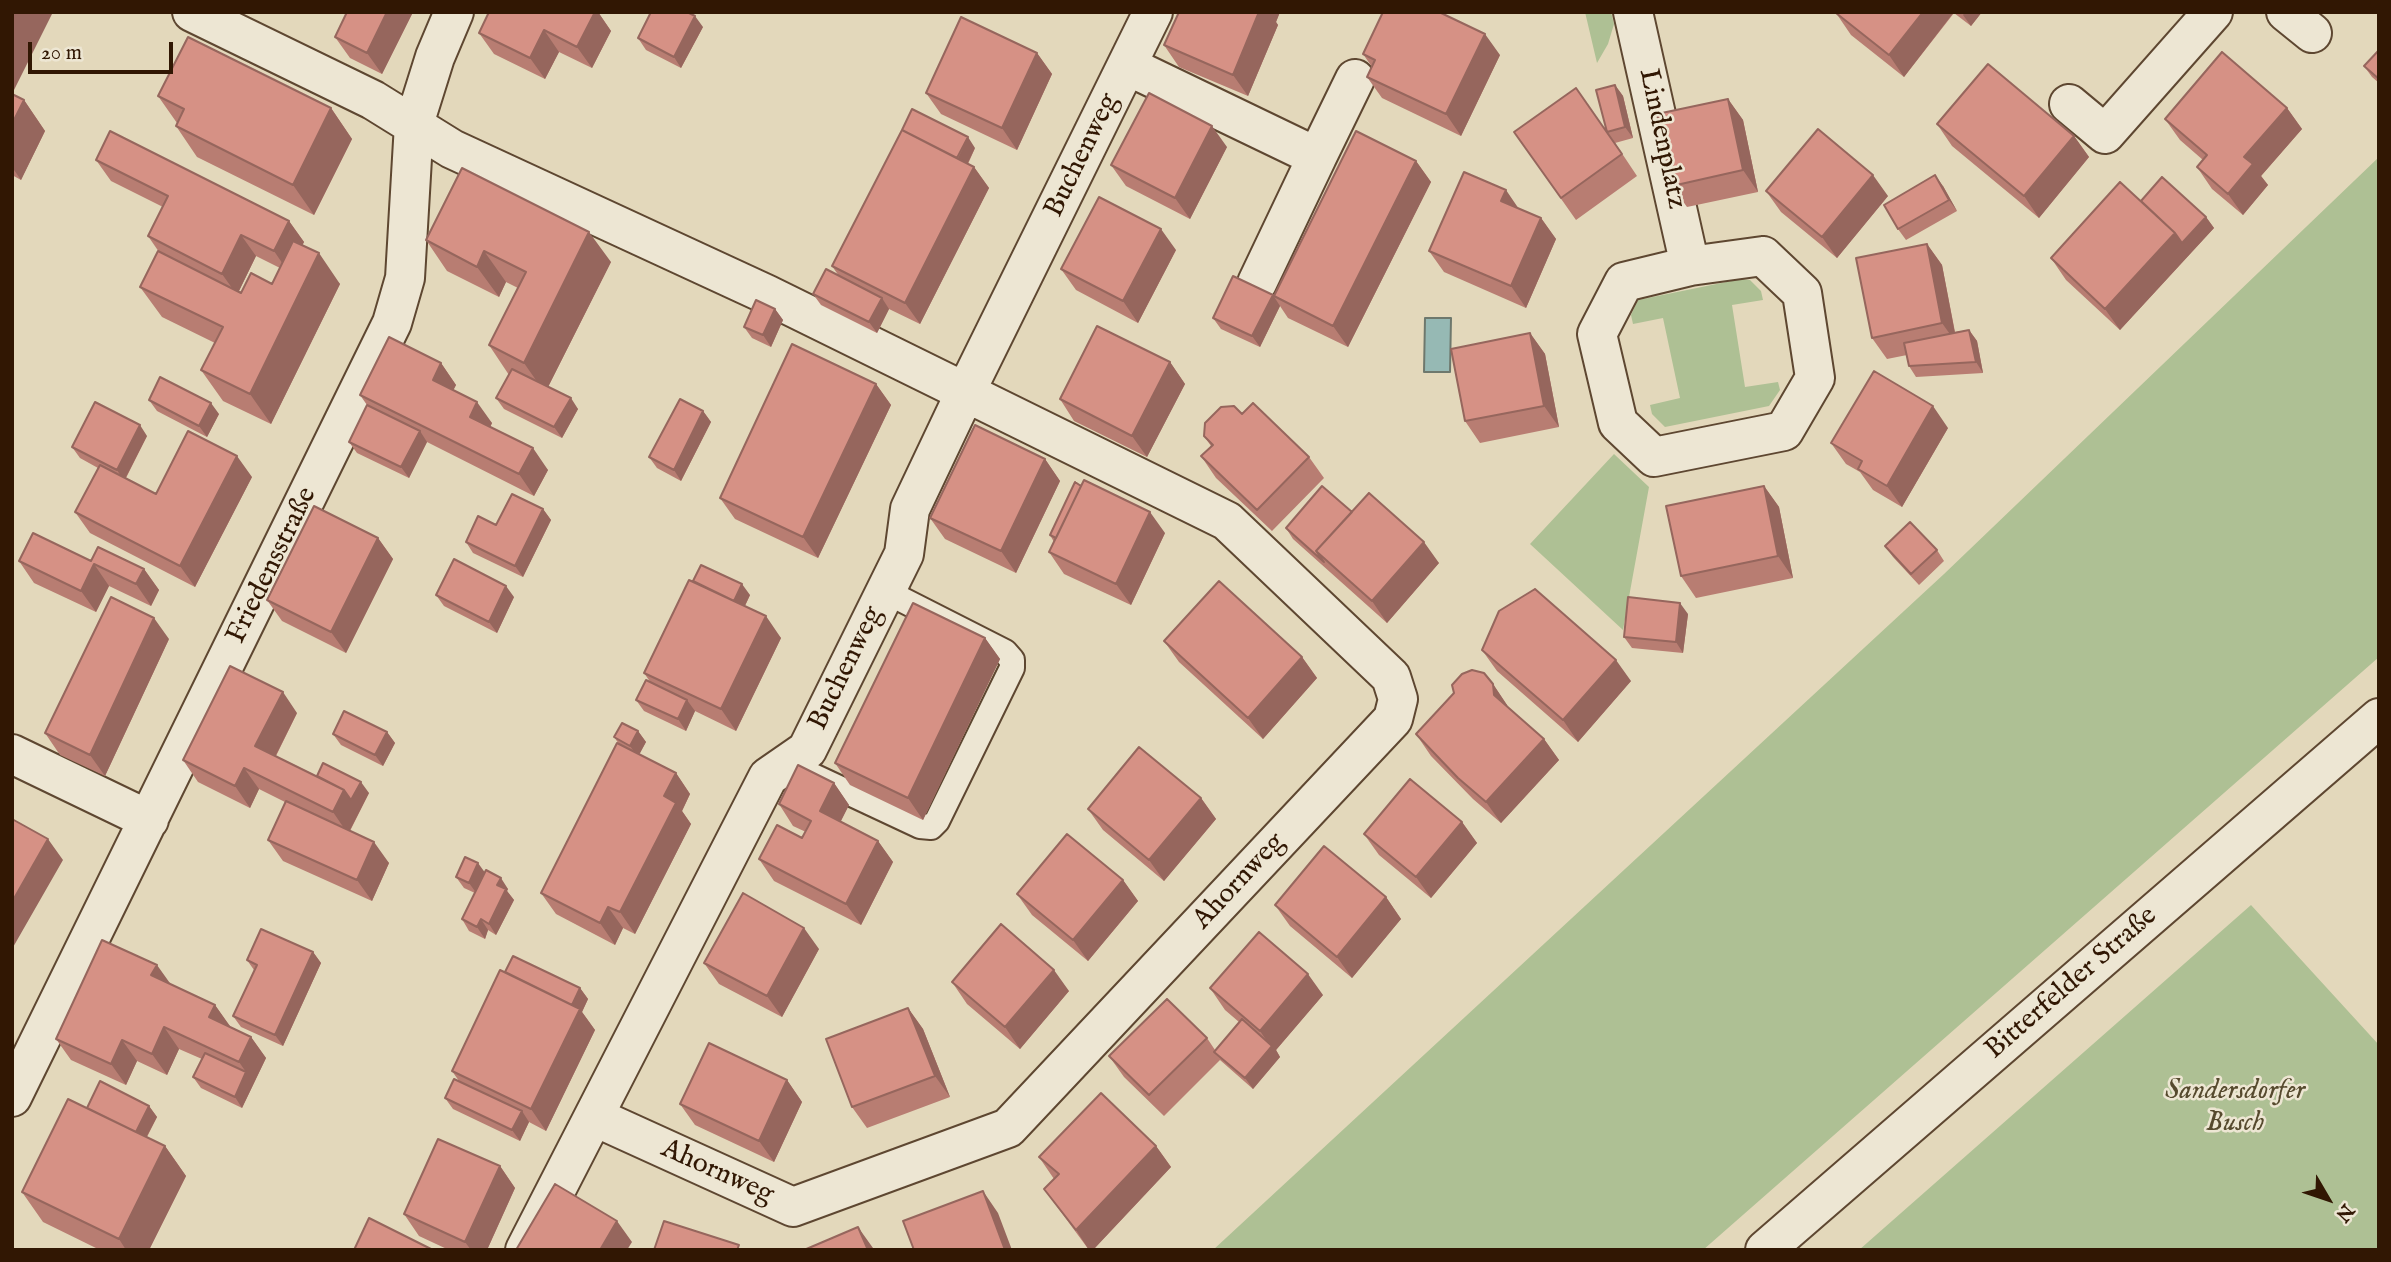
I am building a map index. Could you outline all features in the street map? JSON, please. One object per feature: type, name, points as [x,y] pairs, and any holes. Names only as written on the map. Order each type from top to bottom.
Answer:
[{"type":"street","name":"Ahornweg","points":[[192,12],[373,100],[452,149],[768,295],[1227,521],[1391,677],[1398,699],[1393,719],[1008,1128],[793,1207],[595,1117]]},
{"type":"street","name":"Friedensstraße","points":[[12,1097],[392,323],[405,278],[414,124],[435,57],[454,12]]},
{"type":"street","name":"Buchenweg","points":[[525,1250],[768,777],[807,750],[904,554],[910,509],[1153,12]]},
{"type":"street","name":"Lindenplatz","points":[[1633,12],[1690,266]]},
{"type":"street","points":[[2069,104],[2105,134],[2213,12]]},
{"type":"street","name":"Buchenweg","points":[[1128,65],[1317,157]]},
{"type":"street","points":[[1257,283],[1355,79]]},
{"type":"street","points":[[1763,256],[1802,293],[1815,378],[1784,431],[1654,457],[1618,423],[1597,334],[1624,282],[1690,266],[1763,256]]},
{"type":"street","name":"Bitterfelder Straße","points":[[1765,1250],[2379,718]]},
{"type":"street","points":[[12,754],[149,820]]},
{"type":"lane","points":[[786,763],[920,826],[932,827],[937,821],[1012,668],[1013,660],[1005,652],[885,591]]},
{"type":"green space","points":[[1585,12],[1611,12],[1614,24],[1608,44],[1597,63]]},
{"type":"green space","points":[[2379,157],[2379,657],[1703,1250],[1213,1250],[1944,574]]},
{"type":"green space","points":[[1741,279],[1750,280],[1761,291],[1763,300],[1732,305],[1745,387],[1778,382],[1780,390],[1769,406],[1665,427],[1652,414],[1650,405],[1680,398],[1663,318],[1633,324],[1631,315],[1638,300]]},
{"type":"green space","points":[[1614,454],[1649,487],[1623,630],[1530,544]]},
{"type":"green space","name":"Sandersdorfer Busch","points":[[2251,905],[2379,1045],[2379,1250],[1859,1250]]},
{"type":"water","points":[[1425,318],[1451,318],[1450,372],[1424,372]]},
{"type":"building","points":[[347,12],[387,12],[367,53],[335,37]]},
{"type":"building","points":[[489,12],[595,12],[577,47],[544,30],[530,58],[479,33]]},
{"type":"building","points":[[651,12],[687,12],[695,16],[674,57],[638,38]]},
{"type":"building","points":[[1179,12],[1259,12],[1233,75],[1164,45]]},
{"type":"building","points":[[1383,12],[1439,12],[1485,34],[1446,114],[1367,77],[1375,60],[1363,54]]},
{"type":"building","points":[[1837,12],[1923,12],[1889,55]]},
{"type":"building","points":[[961,17],[1037,53],[1002,128],[926,93]]},
{"type":"building","points":[[188,37],[331,108],[293,185],[176,126],[184,109],[158,96]]},
{"type":"building","points":[[2379,50],[2379,79],[2364,66]]},
{"type":"building","points":[[2222,52],[2287,108],[2244,157],[2253,164],[2228,194],[2197,167],[2207,155],[2165,119]]},
{"type":"building","points":[[1988,64],[2074,136],[2024,196],[1937,124]]},
{"type":"building","points":[[1615,85],[1625,127],[1607,132],[1596,90]]},
{"type":"building","points":[[1576,88],[1622,154],[1561,198],[1514,132]]},
{"type":"building","points":[[1149,93],[1212,126],[1175,198],[1111,165]]},
{"type":"building","points":[[12,94],[24,100],[12,124]]},
{"type":"building","points":[[1728,99],[1743,170],[1672,186],[1657,114]]},
{"type":"building","points":[[912,109],[968,137],[957,158],[902,130]]},
{"type":"building","points":[[1818,129],[1873,175],[1822,237],[1766,191]]},
{"type":"building","points":[[902,130],[974,167],[905,303],[832,266]]},
{"type":"building","points":[[110,131],[289,221],[274,251],[241,235],[222,274],[148,236],[168,196],[96,160]]},
{"type":"building","points":[[1356,131],[1416,161],[1333,326],[1274,296]]},
{"type":"building","points":[[462,168],[589,232],[524,363],[489,345],[526,272],[484,251],[477,267],[426,240]]},
{"type":"building","points":[[1464,172],[1506,190],[1501,201],[1541,218],[1511,286],[1429,251]]},
{"type":"building","points":[[1935,175],[1949,200],[1898,229],[1884,205]]},
{"type":"building","points":[[2162,177],[2206,217],[2182,243],[2141,201]]},
{"type":"building","points":[[2120,182],[2175,233],[2105,309],[2051,258]]},
{"type":"building","points":[[1099,197],[1161,229],[1123,301],[1061,269]]},
{"type":"building","points":[[293,241],[319,253],[250,394],[201,370],[223,327],[140,287],[158,251],[241,293],[251,273],[272,284]]},
{"type":"building","points":[[1927,244],[1942,323],[1872,338],[1856,258]]},
{"type":"building","points":[[826,269],[882,298],[869,322],[813,294]]},
{"type":"building","points":[[1233,276],[1273,295],[1252,336],[1213,318]]},
{"type":"building","points":[[756,300],[775,309],[763,335],[744,327]]},
{"type":"building","points":[[1097,326],[1170,362],[1132,436],[1060,399]]},
{"type":"building","points":[[1969,330],[1976,362],[1909,366],[1904,343]]},
{"type":"building","points":[[1530,333],[1544,406],[1465,421],[1451,349]]},
{"type":"building","points":[[389,337],[441,363],[433,380],[477,402],[470,417],[533,448],[519,474],[360,395]]},
{"type":"building","points":[[792,344],[876,384],[803,537],[720,498]]},
{"type":"building","points":[[512,369],[571,398],[554,427],[496,398]]},
{"type":"building","points":[[1874,371],[1933,406],[1887,486],[1858,469],[1862,461],[1831,443]]},
{"type":"building","points":[[160,377],[211,403],[199,426],[149,400]]},
{"type":"building","points":[[680,399],[703,411],[674,470],[649,457]]},
{"type":"building","points":[[95,402],[140,425],[117,470],[72,447]]},
{"type":"building","points":[[1253,403],[1309,457],[1257,510],[1201,456],[1213,445],[1204,436],[1205,423],[1221,407],[1234,406],[1242,414]]},
{"type":"building","points":[[367,405],[420,431],[401,467],[349,442]]},
{"type":"building","points":[[975,425],[1045,459],[1001,551],[930,518]]},
{"type":"building","points":[[188,431],[237,456],[180,566],[75,512],[100,465],[156,494]]},
{"type":"building","points":[[1084,480],[1150,512],[1116,584],[1049,552]]},
{"type":"building","points":[[1075,482],[1081,486],[1056,538],[1050,535]]},
{"type":"building","points":[[1322,486],[1352,512],[1316,551],[1324,562],[1286,528]]},
{"type":"building","points":[[1764,486],[1778,556],[1681,576],[1666,506]]},
{"type":"building","points":[[1369,493],[1424,542],[1372,601],[1316,551]]},
{"type":"building","points":[[512,494],[543,509],[515,566],[466,542],[478,516],[496,525]]},
{"type":"building","points":[[314,506],[378,538],[331,632],[267,600]]},
{"type":"building","points":[[1910,522],[1937,550],[1911,574],[1885,546]]},
{"type":"building","points":[[33,533],[91,561],[98,547],[144,569],[136,584],[94,564],[81,591],[19,561]]},
{"type":"building","points":[[454,559],[506,586],[489,622],[436,595]]},
{"type":"building","points":[[701,565],[742,584],[734,601],[693,581]]},
{"type":"building","points":[[689,580],[766,616],[721,709],[644,673]]},
{"type":"building","points":[[1219,581],[1302,657],[1248,718],[1164,641]]},
{"type":"building","points":[[1535,589],[1616,660],[1563,720],[1482,650],[1499,611]]},
{"type":"building","points":[[111,597],[154,618],[90,755],[45,733]]},
{"type":"building","points":[[1628,597],[1680,603],[1676,642],[1624,637]]},
{"type":"building","points":[[913,603],[985,638],[908,798],[835,763]]},
{"type":"building","points":[[230,666],[283,692],[255,746],[344,790],[333,812],[244,768],[235,786],[183,760]]},
{"type":"building","points":[[1472,670],[1484,673],[1493,684],[1494,695],[1544,739],[1486,802],[1458,778],[1416,734],[1454,693],[1452,685],[1462,674]]},
{"type":"building","points":[[646,680],[687,700],[678,719],[636,700]]},
{"type":"building","points":[[344,711],[387,732],[375,755],[333,734]]},
{"type":"building","points":[[622,723],[638,731],[630,746],[614,737]]},
{"type":"building","points":[[617,743],[676,773],[664,796],[676,803],[620,912],[608,907],[600,923],[541,893]]},
{"type":"building","points":[[1139,747],[1201,798],[1149,860],[1088,809]]},
{"type":"building","points":[[323,763],[361,782],[351,800],[344,790],[317,776]]},
{"type":"building","points":[[798,765],[834,783],[820,811],[878,841],[846,904],[759,859],[777,825],[802,838],[811,821],[779,804]]},
{"type":"building","points":[[1410,779],[1462,822],[1416,877],[1364,834]]},
{"type":"building","points":[[286,801],[374,842],[357,880],[268,840]]},
{"type":"building","points":[[12,819],[48,839],[12,902]]},
{"type":"building","points":[[1067,834],[1123,880],[1073,940],[1017,894]]},
{"type":"building","points":[[1324,846],[1386,897],[1337,957],[1275,905]]},
{"type":"building","points":[[465,857],[478,863],[469,883],[456,877]]},
{"type":"building","points":[[486,870],[501,878],[497,885],[506,889],[489,924],[481,919],[477,927],[462,919]]},
{"type":"building","points":[[743,893],[804,928],[767,996],[704,963]]},
{"type":"building","points":[[1001,924],[1054,970],[1005,1027],[952,982]]},
{"type":"building","points":[[261,929],[313,952],[275,1035],[233,1016],[257,965],[247,960]]},
{"type":"building","points":[[1259,932],[1308,974],[1260,1031],[1210,988]]},
{"type":"building","points":[[102,940],[157,965],[151,975],[215,1005],[209,1017],[251,1037],[239,1062],[164,1027],[152,1054],[122,1040],[111,1064],[56,1039]]},
{"type":"building","points":[[513,956],[580,988],[572,1005],[505,972]]},
{"type":"building","points":[[500,970],[580,1009],[531,1109],[452,1071]]},
{"type":"building","points":[[1167,999],[1207,1038],[1149,1095],[1109,1056]]},
{"type":"building","points":[[908,1008],[935,1076],[852,1107],[826,1039]]},
{"type":"building","points":[[1242,1019],[1272,1046],[1245,1078],[1214,1052]]},
{"type":"building","points":[[709,1043],[787,1080],[759,1141],[680,1104]]},
{"type":"building","points":[[205,1053],[246,1072],[235,1097],[193,1077]]},
{"type":"building","points":[[454,1079],[522,1111],[512,1130],[445,1098]]},
{"type":"building","points":[[100,1081],[149,1106],[136,1132],[87,1108]]},
{"type":"building","points":[[1101,1093],[1156,1146],[1076,1230],[1044,1189],[1059,1174],[1039,1157]]},
{"type":"building","points":[[68,1099],[165,1146],[119,1239],[22,1192]]},
{"type":"building","points":[[438,1139],[500,1166],[465,1242],[404,1214]]},
{"type":"building","points":[[555,1184],[617,1221],[600,1250],[516,1250]]},
{"type":"building","points":[[983,1191],[1005,1250],[914,1250],[903,1221]]},
{"type":"building","points":[[369,1218],[433,1250],[354,1250]]},
{"type":"building","points":[[664,1221],[739,1245],[737,1250],[654,1250]]},
{"type":"building","points":[[858,1227],[868,1250],[804,1250]]}]
